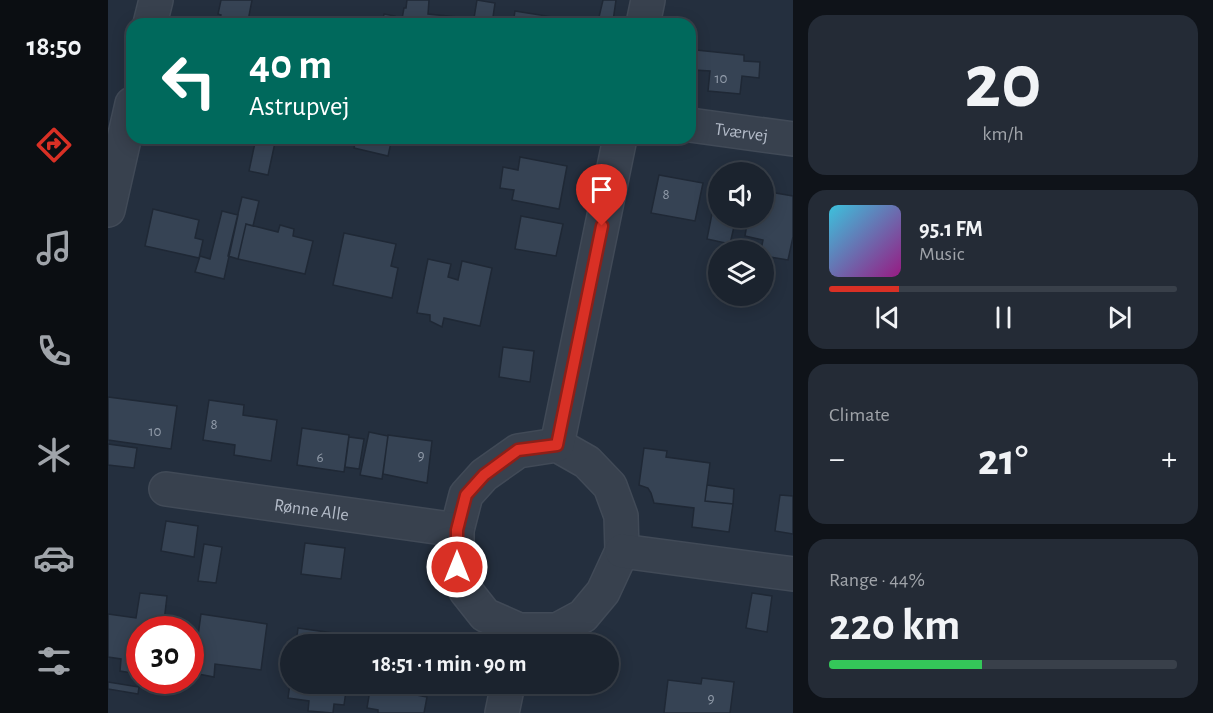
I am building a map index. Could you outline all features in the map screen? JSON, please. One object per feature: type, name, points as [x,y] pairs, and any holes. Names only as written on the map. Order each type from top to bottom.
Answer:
[{"type":"street","points":[[152,18],[156,0]]},
{"type":"street","points":[[644,18],[648,0]]},
{"type":"street","name":"Tværvej","points":[[696,126],[793,139]]},
{"type":"street","points":[[108,210],[126,130]]},
{"type":"street","points":[[557,445],[619,144]]},
{"type":"street","points":[[512,634],[485,615],[466,591],[457,567],[457,530],[466,495],[484,475],[518,450],[557,445],[587,462],[610,486],[621,516],[622,551],[603,592],[584,616],[557,630],[538,634]]},
{"type":"street","name":"Rønne Alle","points":[[165,489],[457,530]]},
{"type":"street","points":[[622,551],[793,574]]},
{"type":"street","points":[[502,713],[506,694]]},
{"type":"building","points":[[221,0],[252,0],[249,18],[220,18],[221,15],[218,14]]},
{"type":"building","points":[[407,0],[429,0],[428,14],[467,18],[402,18],[404,8],[406,8]]},
{"type":"building","points":[[477,0],[495,3],[493,18],[474,18]]},
{"type":"building","points":[[603,0],[616,0],[613,18],[599,17]]},
{"type":"building","points":[[515,11],[559,18],[514,18]]},
{"type":"building","points":[[384,14],[395,16],[395,18],[383,18]]},
{"type":"building","points":[[696,50],[744,55],[744,61],[760,62],[759,78],[742,76],[740,94],[708,91],[710,71],[696,70]]},
{"type":"building","points":[[255,144],[275,144],[268,175],[249,171]]},
{"type":"building","points":[[355,144],[391,144],[388,156],[354,148]]},
{"type":"building","points":[[520,157],[567,166],[559,209],[512,200],[514,190],[500,188],[503,167],[518,170]]},
{"type":"building","points":[[659,175],[703,183],[695,221],[651,213]]},
{"type":"building","points":[[774,193],[793,196],[793,237],[788,260],[774,258],[774,240],[745,236],[746,228],[774,228]]},
{"type":"building","points":[[242,197],[259,201],[253,226],[246,224],[238,259],[228,256]]},
{"type":"building","points":[[153,209],[199,220],[195,238],[203,240],[199,258],[145,246]]},
{"type":"building","points":[[222,211],[238,215],[224,279],[195,272],[200,256],[210,259]]},
{"type":"building","points":[[521,216],[563,224],[556,256],[515,249]]},
{"type":"building","points":[[246,224],[278,232],[280,225],[294,229],[293,236],[313,241],[305,274],[238,259]]},
{"type":"building","points":[[709,228],[734,228],[731,240],[707,239]]},
{"type":"building","points":[[344,233],[396,244],[391,266],[398,268],[392,298],[333,285]]},
{"type":"building","points":[[428,259],[451,264],[448,277],[458,280],[462,261],[492,268],[480,326],[444,318],[442,327],[430,321],[430,315],[417,313]]},
{"type":"building","points":[[503,347],[534,351],[530,382],[499,377]]},
{"type":"building","points":[[108,397],[177,406],[171,449],[108,440]]},
{"type":"building","points":[[209,400],[244,405],[243,415],[277,420],[271,461],[234,455],[235,445],[203,440]]},
{"type":"building","points":[[302,428],[349,435],[344,472],[297,465]]},
{"type":"building","points":[[369,432],[388,436],[382,479],[360,475]]},
{"type":"building","points":[[388,435],[432,441],[427,483],[383,474]]},
{"type":"building","points":[[349,437],[364,439],[359,469],[345,467]]},
{"type":"building","points":[[108,444],[137,448],[134,468],[108,465]]},
{"type":"building","points":[[644,448],[667,451],[666,457],[710,463],[705,501],[733,504],[729,532],[692,527],[694,508],[654,503],[648,488],[639,485]]},
{"type":"building","points":[[707,485],[734,489],[733,504],[705,501]]},
{"type":"building","points":[[780,495],[793,496],[793,534],[775,531]]},
{"type":"building","points":[[166,521],[198,526],[194,557],[161,551]]},
{"type":"building","points":[[305,543],[345,548],[341,579],[301,574]]},
{"type":"building","points":[[204,544],[222,547],[216,583],[198,581]]},
{"type":"building","points":[[140,593],[167,596],[165,616],[136,616]]},
{"type":"building","points":[[752,593],[772,596],[767,632],[746,628]]},
{"type":"building","points":[[108,614],[126,617],[126,672],[120,671],[121,659],[108,657]]},
{"type":"building","points":[[201,614],[267,624],[261,670],[215,664],[214,677],[204,675],[204,616],[201,616]]},
{"type":"building","points":[[298,628],[340,634],[297,634]]},
{"type":"building","points":[[702,678],[734,682],[730,713],[664,713],[668,680],[701,684]]},
{"type":"building","points":[[108,682],[126,685],[126,692],[108,689]]},
{"type":"building","points":[[289,694],[346,694],[344,705],[334,704],[333,713],[308,711],[309,701],[288,698]]},
{"type":"building","points":[[369,694],[411,694],[427,697],[424,713],[378,713],[378,710],[367,708]]},
{"type":"route","points":[[457,567],[457,530],[466,495],[484,475],[518,450],[557,445],[602,226]]}]
